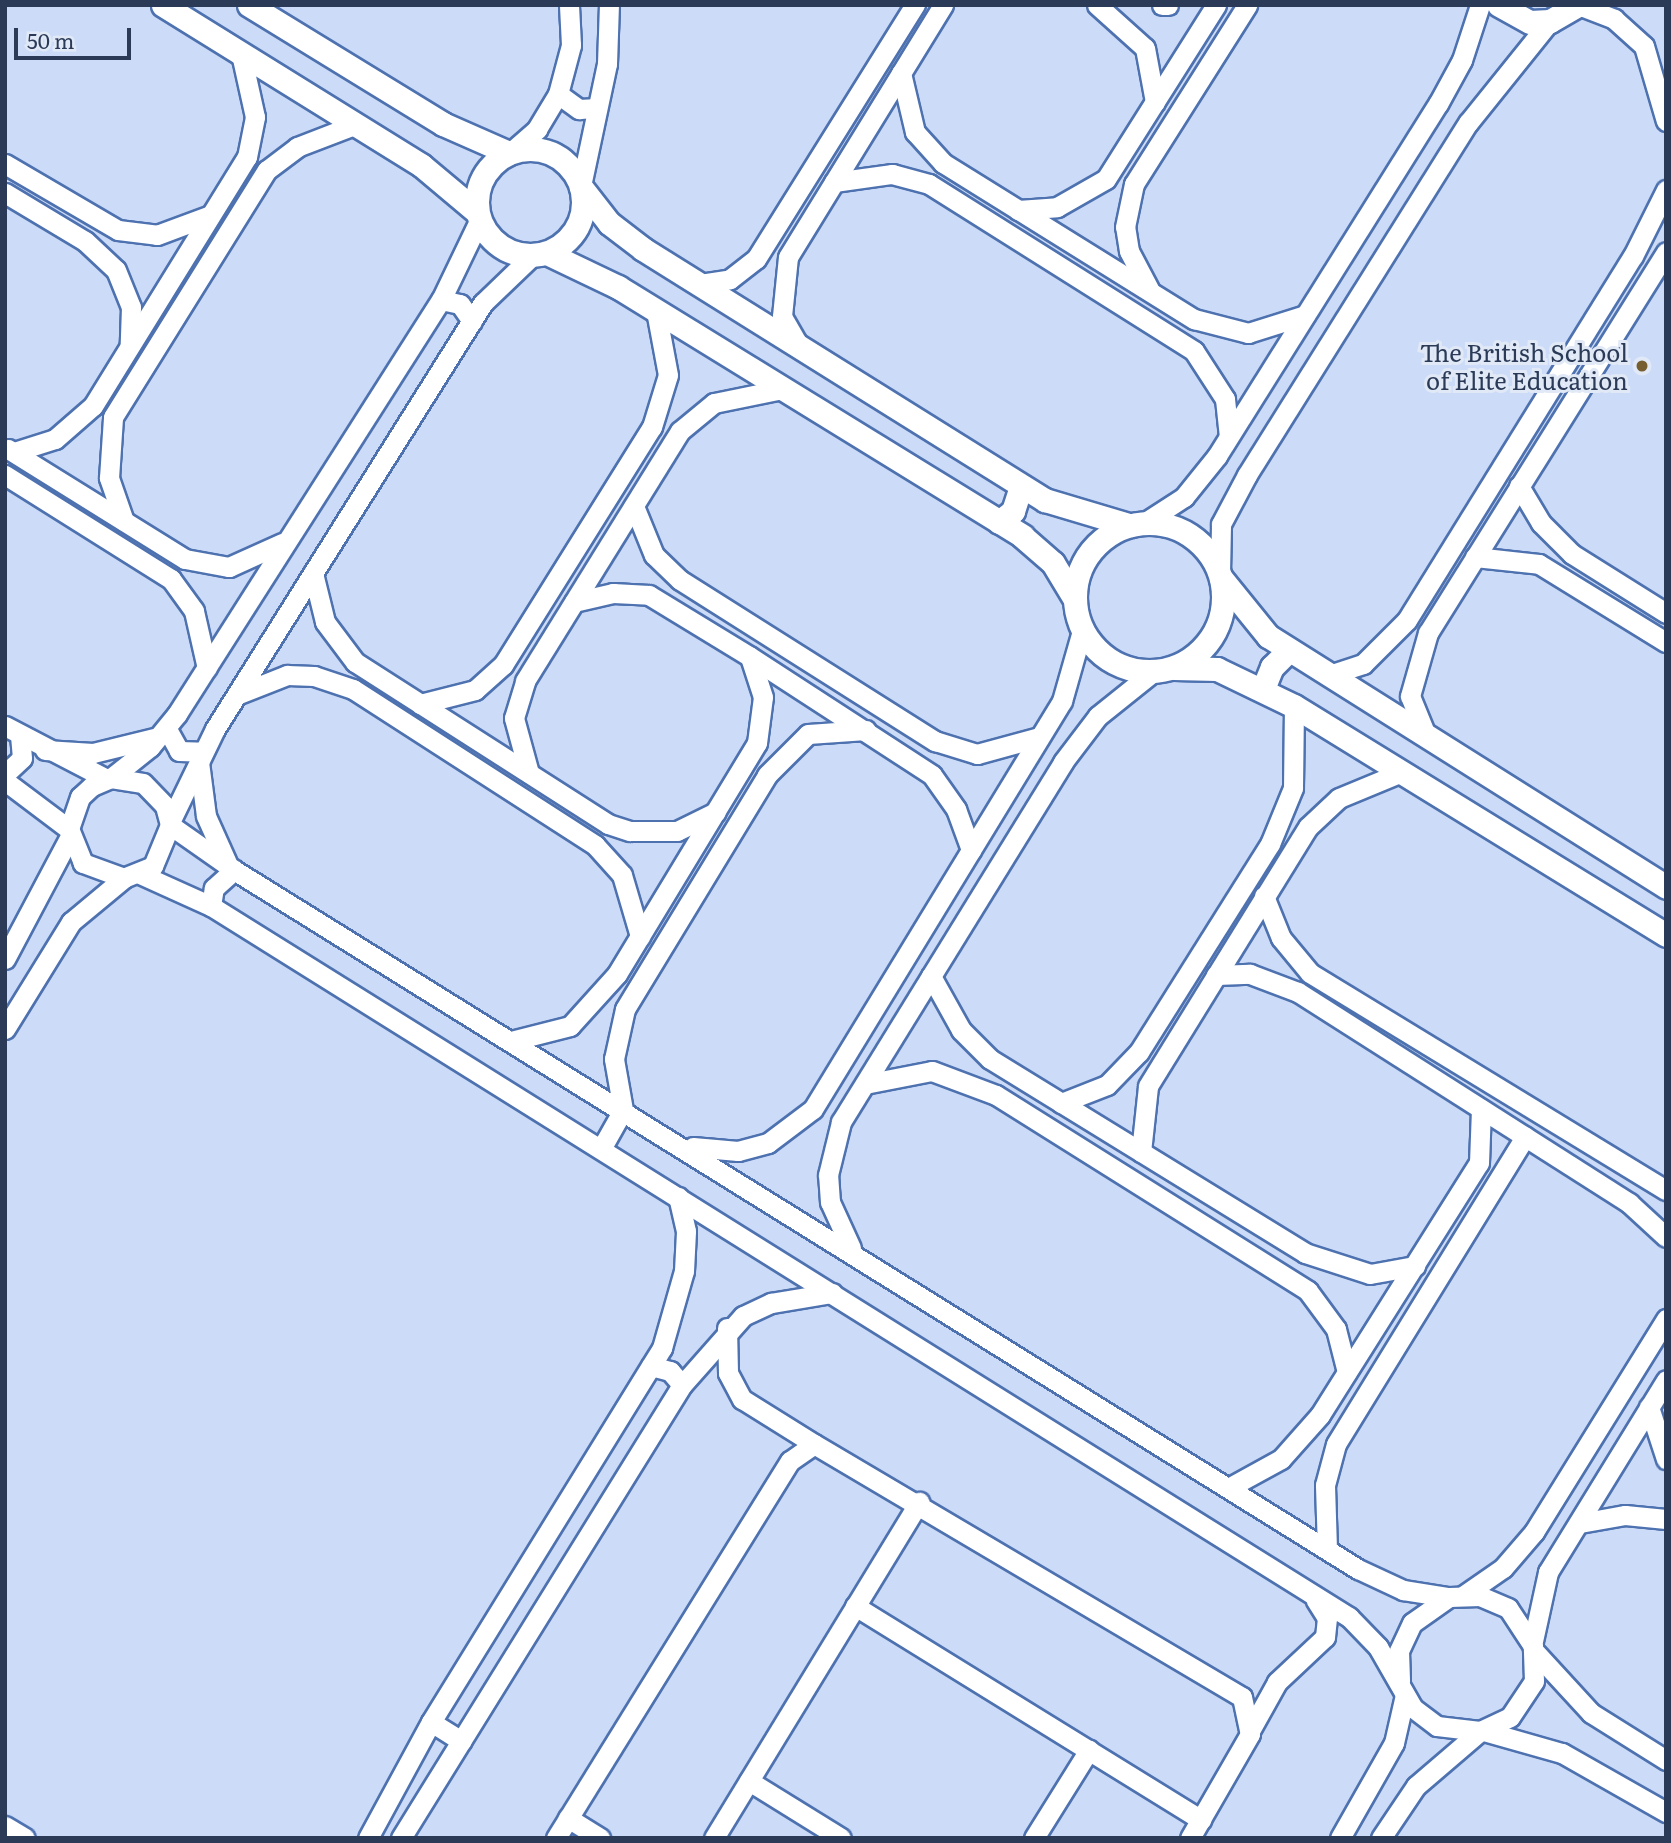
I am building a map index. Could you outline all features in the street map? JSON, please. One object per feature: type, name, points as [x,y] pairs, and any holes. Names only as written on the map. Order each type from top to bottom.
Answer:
[{"type":"street","points":[[163,5],[442,180],[478,216],[500,247],[539,254],[656,311],[999,522],[1053,563],[1074,597],[1082,631],[1072,679],[1045,729],[813,1109],[768,1143],[738,1151],[678,1142]]},
{"type":"street","points":[[249,5],[443,124],[510,152],[554,154],[609,223],[700,284],[1021,486],[1064,510],[1182,530],[1198,541],[1250,619],[1289,650],[1666,887]]},
{"type":"street","points":[[5,959],[69,833],[79,797],[109,778],[164,732],[441,300],[478,216],[482,177],[537,129],[558,94],[571,46],[569,5]]},
{"type":"street","points":[[5,1029],[71,922],[163,854],[170,823],[201,756],[471,320],[539,254],[577,227],[581,187],[607,64],[609,5]]},
{"type":"street","points":[[700,284],[745,270],[767,243],[915,5]]},
{"type":"street","points":[[802,349],[782,316],[788,257],[943,5]]},
{"type":"street","points":[[1097,5],[1144,48],[1156,103]]},
{"type":"street","points":[[1162,5],[1168,5]]},
{"type":"street","points":[[1018,210],[1076,201],[1114,170],[1216,5]]},
{"type":"street","points":[[1152,293],[1129,251],[1125,228],[1133,184],[1247,5]]},
{"type":"street","points":[[1074,597],[1090,553],[1184,497],[1217,456],[1438,104],[1462,60],[1480,5]]},
{"type":"street","points":[[1499,5],[1530,22],[1550,21]]},
{"type":"street","points":[[853,1252],[830,1202],[830,1161],[841,1122],[1080,739],[1115,699],[1163,670],[1215,632],[1221,524],[1247,475],[1468,123],[1550,21],[1578,5],[1631,30],[1659,60],[1666,121]]},
{"type":"street","points":[[10,450],[55,439],[93,406],[247,158],[255,117],[241,54]]},
{"type":"street","points":[[901,73],[915,132],[943,163],[1195,319],[1248,333],[1306,315]]},
{"type":"street","points":[[558,94],[579,109],[597,108]]},
{"type":"street","points":[[1438,104],[1459,109],[1468,123]]},
{"type":"street","points":[[124,522],[109,478],[113,417],[267,170],[297,146],[354,125]]},
{"type":"street","points":[[247,158],[262,156],[267,170]]},
{"type":"street","points":[[929,184],[930,173],[943,163]]},
{"type":"street","points":[[5,164],[118,230],[157,235],[212,214]]},
{"type":"street","points":[[1114,170],[1119,183],[1133,184]]},
{"type":"street","points":[[834,182],[882,173],[929,184],[1180,342],[1218,381],[1229,436]]},
{"type":"street","points":[[1329,675],[1363,664],[1407,620],[1633,256],[1666,190]]},
{"type":"street","points":[[6,194],[103,255],[131,307],[129,347]]},
{"type":"street","points":[[103,255],[117,246],[118,230]]},
{"type":"street","points":[[767,243],[775,254],[788,257]]},
{"type":"street","points":[[1426,736],[1410,696],[1428,633],[1666,252]]},
{"type":"street","points":[[441,300],[460,304],[471,320]]},
{"type":"street","points":[[420,704],[457,698],[503,665],[658,415],[668,375],[656,311]]},
{"type":"street","points":[[1180,342],[1193,334],[1195,319]]},
{"type":"street","points":[[530,774],[515,738],[525,681],[680,431],[714,403],[783,389]]},
{"type":"street","points":[[93,406],[103,417],[113,417]]},
{"type":"street","points":[[658,415],[673,419],[680,431]]},
{"type":"street","points":[[10,450],[185,559],[240,564],[289,538]]},
{"type":"street","points":[[1217,456],[1224,469],[1247,475]]},
{"type":"street","points":[[5,475],[171,579],[194,611],[207,668]]},
{"type":"street","points":[[999,522],[1013,511],[1021,486]]},
{"type":"street","points":[[1519,486],[1541,523],[1572,554],[1666,613]]},
{"type":"street","points":[[634,506],[645,540],[665,569],[935,741],[977,754],[1021,747],[1045,729],[1071,727],[1080,739]]},
{"type":"street","points":[[1559,574],[1562,559],[1572,554]]},
{"type":"street","points":[[1475,556],[1519,557],[1559,574],[1666,642]]},
{"type":"street","points":[[171,579],[183,573],[185,559]]},
{"type":"street","points":[[649,595],[654,576],[665,569]]},
{"type":"street","points":[[313,573],[325,622],[355,662],[608,824],[677,831],[716,811]]},
{"type":"street","points":[[574,602],[613,593],[649,595],[749,656],[920,765],[945,791],[971,850]]},
{"type":"street","points":[[1407,620],[1413,634],[1428,633]]},
{"type":"street","points":[[1082,631],[1104,657],[1163,670],[1217,669],[1263,689],[1666,935]]},
{"type":"street","points":[[1263,689],[1272,667],[1289,650]]},
{"type":"street","points":[[511,1041],[570,1026],[617,974],[746,763],[763,719],[759,675],[749,656]]},
{"type":"street","points":[[341,683],[342,669],[355,662]]},
{"type":"street","points":[[503,665],[525,681]]},
{"type":"street","points":[[236,697],[286,675],[341,683],[595,845],[622,876],[640,936]]},
{"type":"street","points":[[1061,1103],[1107,1084],[1139,1052],[1286,812],[1297,762],[1294,706]]},
{"type":"street","points":[[601,1149],[623,1110],[614,1059],[638,986],[767,775],[808,734],[866,730]]},
{"type":"street","points":[[13,731],[45,750],[109,778],[150,788],[170,823],[232,869],[678,1142],[1327,1549],[1403,1590],[1457,1596],[1508,1608],[1534,1649],[1591,1713],[1666,1760]]},
{"type":"street","points":[[5,774],[22,758],[13,731]]},
{"type":"street","points":[[45,750],[93,752],[164,732]]},
{"type":"street","points":[[164,732],[179,751],[201,756]]},
{"type":"street","points":[[920,765],[935,741]]},
{"type":"street","points":[[201,756],[206,816],[232,869]]},
{"type":"street","points":[[746,763],[767,775]]},
{"type":"street","points":[[1142,1152],[1142,1107],[1159,1066],[1308,827],[1339,798],[1402,772]]},
{"type":"street","points":[[5,781],[69,833],[83,863],[132,876],[211,906],[1312,1595],[1364,1631],[1403,1688],[1437,1726],[1482,1731],[1562,1754],[1666,1812]]},
{"type":"street","points":[[1286,812],[1308,827]]},
{"type":"street","points":[[595,845],[608,824]]},
{"type":"street","points":[[211,906],[219,880],[232,869]]},
{"type":"street","points":[[1264,896],[1281,938],[1310,973],[1644,1182],[1666,1190]]},
{"type":"street","points":[[1298,992],[1296,980],[1310,973]]},
{"type":"street","points":[[617,974],[638,986]]},
{"type":"street","points":[[1216,975],[1250,974],[1298,992],[1629,1203],[1666,1237]]},
{"type":"street","points":[[931,976],[961,1030],[990,1059],[1305,1253],[1370,1274],[1415,1266]]},
{"type":"street","points":[[1139,1052],[1143,1067],[1159,1066]]},
{"type":"street","points":[[976,1083],[976,1070],[990,1059]]},
{"type":"street","points":[[864,1084],[932,1071],[976,1083],[1290,1277],[1336,1329],[1347,1372]]},
{"type":"street","points":[[813,1109],[824,1121],[841,1122]]},
{"type":"street","points":[[1230,1487],[1281,1459],[1336,1390],[1479,1163],[1481,1109]]},
{"type":"street","points":[[1327,1549],[1323,1506],[1329,1465],[1359,1403],[1525,1137]]},
{"type":"street","points":[[1629,1203],[1644,1182]]},
{"type":"street","points":[[369,1838],[430,1722],[652,1366],[684,1271],[686,1231],[678,1197]]},
{"type":"street","points":[[1290,1277],[1303,1271],[1305,1253]]},
{"type":"street","points":[[401,1838],[682,1385],[727,1328],[771,1303],[832,1293]]},
{"type":"street","points":[[1340,1838],[1394,1743],[1403,1688],[1399,1651],[1412,1623],[1503,1568],[1547,1513],[1666,1319]]},
{"type":"street","points":[[727,1328],[725,1358],[743,1399],[814,1444],[919,1502],[1231,1687],[1249,1710],[1250,1734]]},
{"type":"street","points":[[652,1366],[670,1371],[682,1385]]},
{"type":"street","points":[[1381,1838],[1416,1786],[1482,1731],[1510,1717],[1528,1695],[1539,1596],[1577,1526],[1666,1380]]},
{"type":"street","points":[[1336,1390],[1342,1400],[1359,1403]]},
{"type":"street","points":[[1649,1407],[1666,1460]]},
{"type":"street","points":[[556,1838],[790,1461],[814,1444]]},
{"type":"street","points":[[714,1838],[919,1502]]},
{"type":"street","points":[[1547,1513],[1577,1526],[1625,1515],[1666,1519]]},
{"type":"street","points":[[1190,1838],[1277,1682],[1325,1637],[1327,1618],[1312,1595]]},
{"type":"street","points":[[855,1606],[1201,1820]]},
{"type":"street","points":[[430,1722],[461,1741]]},
{"type":"street","points":[[1034,1838],[1089,1750]]},
{"type":"street","points":[[749,1781],[841,1838]]},
{"type":"street","points":[[568,1818],[600,1838]]},
{"type":"street","points":[[5,1826],[25,1838]]},
{"type":"place","name":"The British School of Elite Education","points":[[1642,366]]}]
